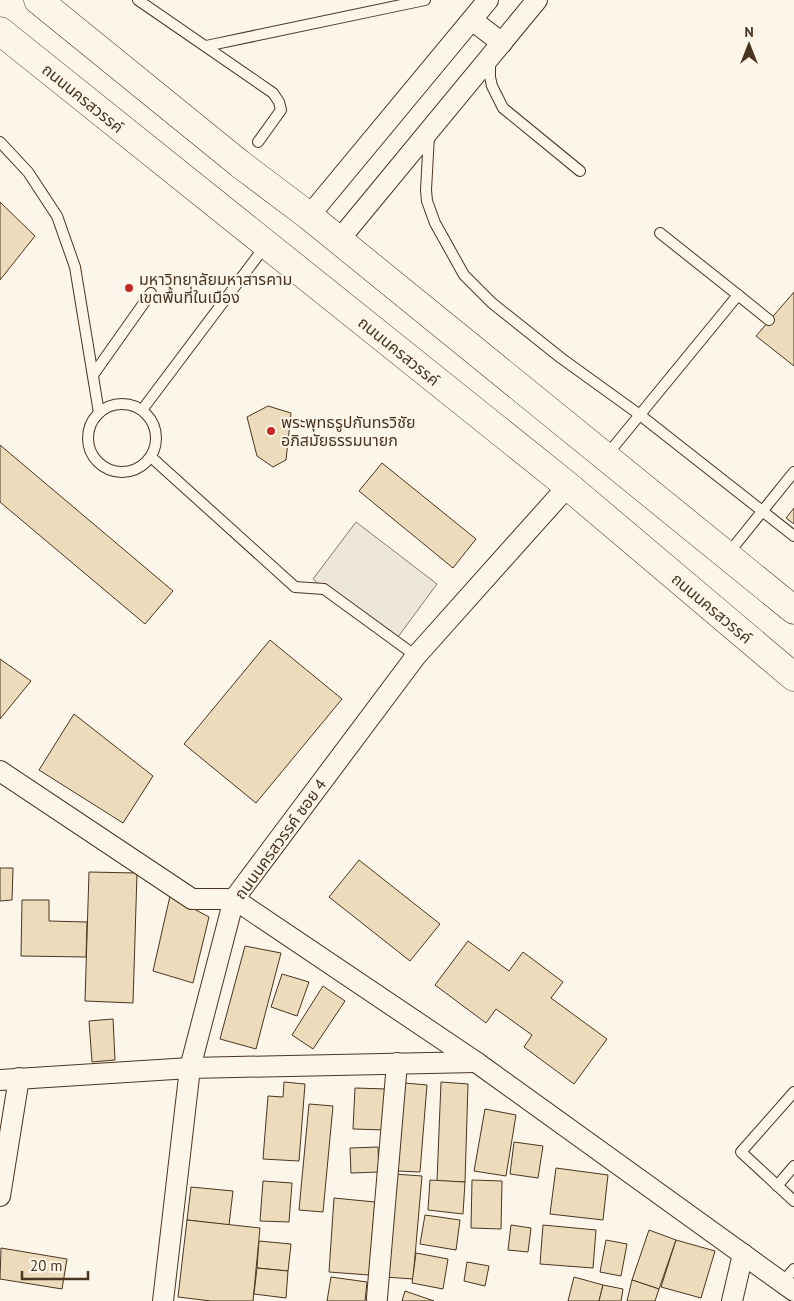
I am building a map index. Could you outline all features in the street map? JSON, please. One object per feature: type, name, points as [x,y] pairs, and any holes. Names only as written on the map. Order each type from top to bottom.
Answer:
[{"type":"main road","points":[[38,0],[240,164],[339,240],[794,610]]},
{"type":"main road","name":"ถนนนครสวรรค์","points":[[0,31],[568,486],[794,677]]},
{"type":"street","points":[[308,216],[488,0]]},
{"type":"street","points":[[339,240],[537,0]]},
{"type":"street","points":[[472,20],[496,50]]},
{"type":"street","name":"ถนนนครสวรรค์ ซอย 4","points":[[163,1301],[190,1068],[234,899],[416,656],[568,486]]},
{"type":"street","points":[[0,771],[192,899],[234,899],[476,1062],[743,1254],[790,1281]]},
{"type":"street","points":[[0,1196],[9,1079],[190,1068],[476,1062]]},
{"type":"street","points":[[377,1298],[398,1063]]},
{"type":"street","points":[[732,1301],[743,1254]]},
{"type":"lane","points":[[138,0],[273,93],[279,102],[281,110],[258,142]]},
{"type":"lane","points":[[206,46],[425,0]]},
{"type":"lane","points":[[496,50],[490,77],[492,86],[503,108],[580,171]]},
{"type":"lane","points":[[429,131],[427,201],[435,223],[464,275],[504,312],[561,358],[640,415],[794,536]]},
{"type":"lane","points":[[0,142],[28,172],[57,216],[75,267],[99,413]]},
{"type":"lane","points":[[660,233],[769,320]]},
{"type":"lane","points":[[142,410],[266,244]]},
{"type":"lane","points":[[93,375],[151,293]]},
{"type":"lane","points":[[606,457],[738,295]]},
{"type":"lane","points":[[132,404],[150,417],[155,426],[156,442],[151,457],[143,466],[132,471],[110,470],[100,464],[92,455],[88,444],[88,433],[92,422],[99,413],[109,406],[132,404]]},
{"type":"lane","points":[[151,457],[295,586],[324,589],[416,656]]},
{"type":"lane","points":[[727,556],[794,472]]},
{"type":"lane","points":[[794,1092],[741,1152],[794,1201]]},
{"type":"lane","points":[[778,1186],[794,1166]]},
{"type":"shaded area","points":[[356,522],[437,584],[395,641],[313,579]]},
{"type":"building","points":[[0,202],[35,236],[0,280]]},
{"type":"building","points":[[794,292],[794,366],[756,336]]},
{"type":"building","points":[[268,406],[291,413],[286,460],[273,467],[257,456],[247,417]]},
{"type":"building","points":[[0,445],[173,591],[145,624],[0,502]]},
{"type":"building","points":[[382,463],[476,539],[453,568],[359,491]]},
{"type":"building","points":[[794,508],[794,524],[786,518]]},
{"type":"building","points":[[270,640],[342,699],[256,803],[184,744]]},
{"type":"building","points":[[0,659],[31,681],[0,719]]},
{"type":"building","points":[[74,714],[153,776],[123,823],[39,770]]},
{"type":"building","points":[[359,860],[440,924],[410,961],[329,897]]},
{"type":"building","points":[[0,868],[13,868],[12,900],[0,901]]},
{"type":"building","points":[[89,872],[137,873],[133,1003],[85,1001]]},
{"type":"building","points":[[170,896],[209,917],[193,983],[153,971]]},
{"type":"building","points":[[22,900],[49,900],[49,921],[87,922],[86,957],[21,956]]},
{"type":"building","points":[[468,941],[509,971],[523,952],[563,982],[551,998],[607,1039],[574,1084],[524,1047],[532,1035],[496,1009],[486,1023],[435,985]]},
{"type":"building","points":[[245,946],[281,953],[256,1049],[220,1039]]},
{"type":"building","points":[[282,974],[309,982],[297,1016],[271,1007]]},
{"type":"building","points":[[323,986],[345,1001],[313,1049],[292,1035]]},
{"type":"building","points":[[113,1019],[115,1060],[92,1062],[89,1021]]},
{"type":"building","points":[[284,1082],[305,1084],[299,1161],[263,1159],[268,1096],[283,1097]]},
{"type":"building","points":[[441,1082],[468,1084],[465,1182],[437,1181]]},
{"type":"building","points":[[405,1083],[427,1085],[420,1172],[398,1171]]},
{"type":"building","points":[[355,1088],[387,1089],[385,1130],[353,1129]]},
{"type":"building","points":[[309,1104],[333,1106],[323,1212],[299,1210]]},
{"type":"building","points":[[485,1109],[516,1115],[506,1176],[474,1171]]},
{"type":"building","points":[[514,1142],[543,1146],[538,1178],[510,1174]]},
{"type":"building","points":[[378,1147],[379,1172],[351,1173],[350,1148]]},
{"type":"building","points":[[556,1168],[608,1175],[603,1220],[550,1214]]},
{"type":"building","points":[[394,1174],[422,1176],[413,1279],[385,1277]]},
{"type":"building","points":[[430,1180],[465,1182],[463,1214],[428,1210]]},
{"type":"building","points":[[472,1180],[502,1181],[501,1229],[471,1228]]},
{"type":"building","points":[[263,1181],[292,1183],[289,1222],[260,1221]]},
{"type":"building","points":[[191,1187],[233,1191],[229,1225],[187,1220]]},
{"type":"building","points":[[334,1198],[375,1202],[369,1275],[329,1272]]},
{"type":"building","points":[[425,1215],[460,1220],[456,1250],[420,1244]]},
{"type":"building","points":[[187,1220],[260,1228],[253,1301],[211,1301],[178,1297]]},
{"type":"building","points":[[511,1225],[531,1228],[528,1252],[508,1250]]},
{"type":"building","points":[[543,1225],[596,1230],[593,1268],[540,1264]]},
{"type":"building","points":[[649,1230],[676,1240],[659,1289],[632,1280]]},
{"type":"building","points":[[606,1240],[627,1244],[621,1276],[600,1272]]},
{"type":"building","points":[[676,1240],[715,1251],[701,1298],[661,1287]]},
{"type":"building","points":[[259,1241],[291,1244],[288,1271],[257,1268]]},
{"type":"building","points":[[1,1248],[67,1259],[62,1289],[0,1279]]},
{"type":"building","points":[[416,1253],[448,1259],[443,1289],[412,1283]]},
{"type":"building","points":[[467,1262],[489,1266],[485,1286],[464,1281]]},
{"type":"building","points":[[257,1268],[288,1271],[286,1298],[254,1294]]},
{"type":"building","points":[[331,1277],[367,1282],[365,1301],[327,1301]]},
{"type":"building","points":[[574,1277],[603,1285],[599,1301],[568,1301]]},
{"type":"building","points":[[632,1280],[659,1289],[655,1301],[627,1301]]},
{"type":"building","points":[[603,1285],[623,1289],[621,1301],[599,1301]]},
{"type":"building","points":[[405,1291],[434,1301],[402,1301]]},
{"type":"place","name":"มหาวิทยาลัยมหาสารคาม เขตพื้นที่ในเมือง","points":[[129,288]]},
{"type":"place","name":"พระพุทธรูปกันทรวิชัย อภิสมัยธรรมนายก","points":[[271,431]]}]
